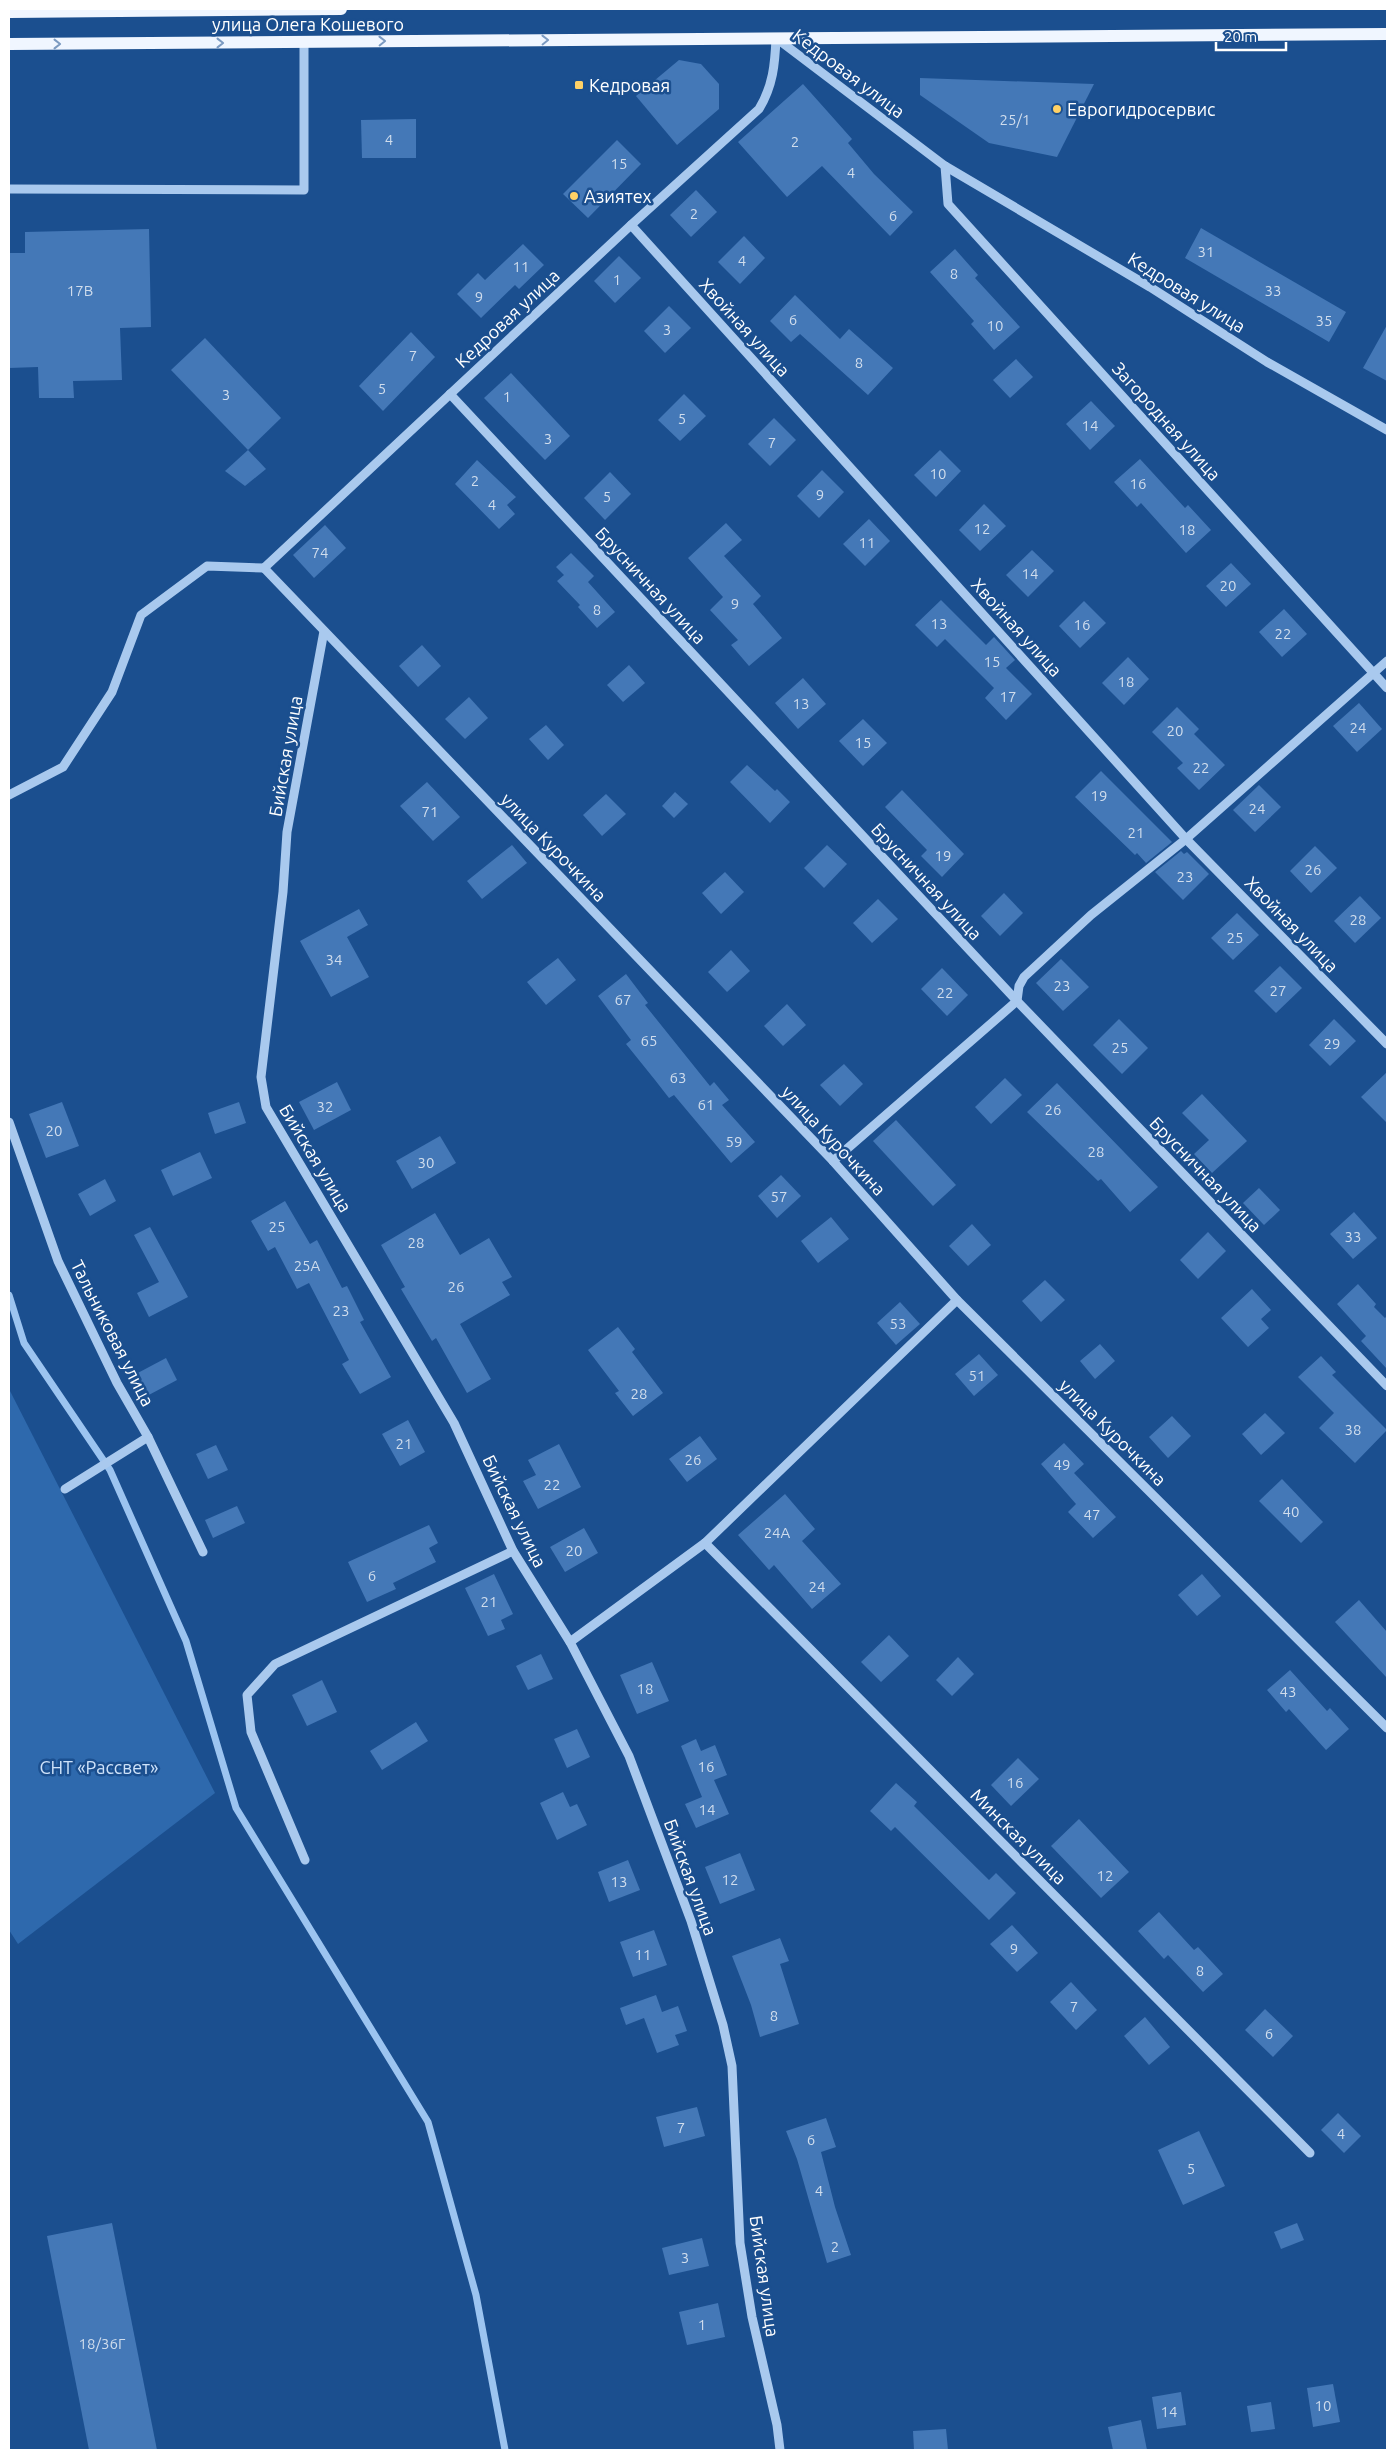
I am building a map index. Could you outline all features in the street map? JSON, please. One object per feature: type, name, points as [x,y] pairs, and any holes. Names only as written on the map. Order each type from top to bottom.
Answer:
[{"type":"main road","name":"улица Олега Кошевого","points":[[14,11],[341,9]]},
{"type":"main road","name":"улица Олега Кошевого","points":[[9,44],[1387,34]]},
{"type":"street","name":"Кедровая улица","points":[[776,38],[945,166],[1150,287],[1267,362],[1387,430]]},
{"type":"street","name":"Кедровая улица","points":[[264,568],[631,225],[759,109],[768,93],[773,76],[776,38]]},
{"type":"street","points":[[9,189],[304,190],[304,42]]},
{"type":"street","name":"Загородная улица","points":[[945,166],[948,204],[1387,688]]},
{"type":"street","name":"Хвойная улица","points":[[631,225],[1186,839],[1387,1044]]},
{"type":"street","name":"Брусничная улица","points":[[450,394],[1016,1001],[1387,1386]]},
{"type":"street","points":[[9,795],[63,767],[112,692],[141,615],[207,566],[264,568]]},
{"type":"street","name":"улица Курочкина","points":[[264,568],[833,1161],[957,1300],[1387,1728]]},
{"type":"street","name":"Бийская улица","points":[[324,631],[287,832],[283,892],[261,1077],[266,1108],[454,1423],[513,1551],[570,1642],[628,1756],[690,1921],[723,2025],[732,2066],[740,2243],[752,2317],[777,2425],[780,2450]]},
{"type":"street","points":[[833,1161],[1016,1001],[1019,986],[1024,977],[1091,915],[1186,839],[1387,661]]},
{"type":"street","name":"Тальниковая улица","points":[[9,1122],[58,1261],[118,1383],[148,1437],[203,1552]]},
{"type":"street","points":[[570,1642],[705,1543],[957,1300]]},
{"type":"street","points":[[65,1489],[148,1437]]},
{"type":"street","name":"Минская улица","points":[[705,1543],[1310,2153]]},
{"type":"street","points":[[305,1860],[251,1732],[247,1695],[275,1664],[513,1551]]},
{"type":"green space","name":"СНТ «Рассвет»","points":[[9,1389],[215,1793],[18,1944],[9,1930]]},
{"type":"building","points":[[679,60],[701,64],[719,84],[719,109],[677,145],[636,96]]},
{"type":"building","points":[[920,78],[1094,84],[1057,157],[989,143],[920,95]]},
{"type":"building","points":[[803,84],[852,139],[848,143],[874,174],[913,212],[890,236],[822,166],[787,197],[738,142]]},
{"type":"building","points":[[416,119],[416,158],[362,158],[361,120]]},
{"type":"building","points":[[617,140],[641,164],[588,218],[563,194]]},
{"type":"building","points":[[696,190],[717,212],[691,237],[670,215]]},
{"type":"building","points":[[1201,228],[1346,312],[1329,342],[1185,258]]},
{"type":"building","points":[[149,229],[151,327],[120,328],[122,380],[73,381],[74,398],[39,398],[38,367],[9,368],[9,253],[25,253],[25,232]]},
{"type":"building","points":[[744,236],[765,258],[740,284],[718,262]]},
{"type":"building","points":[[523,244],[544,265],[519,289],[515,285],[481,318],[457,294],[478,273],[485,280]]},
{"type":"building","points":[[955,249],[978,275],[975,278],[1020,327],[994,350],[971,324],[974,321],[930,272]]},
{"type":"building","points":[[619,256],[641,278],[615,303],[594,281]]},
{"type":"building","points":[[795,295],[840,339],[849,329],[893,368],[868,395],[800,334],[791,342],[770,321]]},
{"type":"building","points":[[669,306],[691,328],[665,353],[644,331]]},
{"type":"building","points":[[1387,325],[1387,381],[1363,368]]},
{"type":"building","points":[[411,332],[435,357],[383,411],[359,386]]},
{"type":"building","points":[[205,338],[281,418],[248,450],[171,370]]},
{"type":"building","points":[[1016,359],[1033,377],[1010,398],[993,380]]},
{"type":"building","points":[[511,373],[570,436],[545,460],[484,398]]},
{"type":"building","points":[[684,394],[706,416],[680,441],[658,420]]},
{"type":"building","points":[[1091,401],[1115,426],[1090,450],[1066,424]]},
{"type":"building","points":[[774,418],[796,440],[770,466],[748,444]]},
{"type":"building","points":[[248,450],[266,469],[245,486],[225,471]]},
{"type":"building","points":[[940,450],[961,471],[936,497],[914,475]]},
{"type":"building","points":[[1140,459],[1185,508],[1188,505],[1211,530],[1186,553],[1141,503],[1137,507],[1114,482]]},
{"type":"building","points":[[477,460],[516,497],[507,505],[515,514],[499,529],[455,484]]},
{"type":"building","points":[[822,470],[844,492],[819,518],[797,496]]},
{"type":"building","points":[[610,472],[631,494],[605,520],[584,498]]},
{"type":"building","points":[[984,504],[1006,526],[980,551],[959,530]]},
{"type":"building","points":[[869,519],[890,541],[865,566],[843,544]]},
{"type":"building","points":[[726,523],[742,540],[724,556],[761,596],[753,604],[782,638],[749,666],[731,645],[738,640],[710,610],[723,597],[688,558]]},
{"type":"building","points":[[325,525],[346,548],[314,578],[293,555]]},
{"type":"building","points":[[1032,550],[1054,571],[1028,597],[1006,575]]},
{"type":"building","points":[[571,553],[594,576],[588,582],[615,612],[597,628],[578,607],[580,605],[557,581],[564,575],[556,567]]},
{"type":"building","points":[[1231,563],[1251,584],[1226,607],[1206,586]]},
{"type":"building","points":[[941,600],[986,645],[994,637],[1015,660],[1006,668],[1032,694],[1006,720],[985,698],[994,688],[945,639],[937,647],[915,625]]},
{"type":"building","points":[[1084,601],[1106,623],[1080,648],[1059,626]]},
{"type":"building","points":[[1284,609],[1307,634],[1282,657],[1259,632]]},
{"type":"building","points":[[422,645],[441,666],[418,687],[399,666]]},
{"type":"building","points":[[1128,657],[1149,679],[1124,705],[1102,683]]},
{"type":"building","points":[[629,665],[645,683],[623,702],[607,685]]},
{"type":"building","points":[[803,678],[826,704],[798,729],[775,703]]},
{"type":"building","points":[[469,697],[488,718],[465,739],[445,719]]},
{"type":"building","points":[[1359,703],[1382,729],[1357,752],[1333,726]]},
{"type":"building","points":[[1177,707],[1199,729],[1194,734],[1225,765],[1199,790],[1177,768],[1183,763],[1152,732]]},
{"type":"building","points":[[863,719],[887,743],[863,766],[839,741]]},
{"type":"building","points":[[546,725],[564,745],[548,760],[529,739]]},
{"type":"building","points":[[747,765],[790,802],[770,823],[730,782]]},
{"type":"building","points":[[1101,771],[1172,842],[1146,863],[1137,853],[1135,855],[1075,797]]},
{"type":"building","points":[[427,782],[460,817],[433,841],[400,806]]},
{"type":"building","points":[[1259,785],[1281,807],[1255,832],[1233,810]]},
{"type":"building","points":[[902,790],[964,854],[942,877],[921,856],[927,850],[885,807]]},
{"type":"building","points":[[675,792],[688,804],[674,818],[662,806]]},
{"type":"building","points":[[606,794],[626,814],[602,836],[583,815]]},
{"type":"building","points":[[512,845],[527,863],[482,899],[467,881]]},
{"type":"building","points":[[827,845],[847,864],[824,888],[804,868]]},
{"type":"building","points":[[1315,846],[1337,868],[1311,893],[1290,871]]},
{"type":"building","points":[[1181,851],[1184,854],[1187,852],[1209,874],[1183,900],[1155,872]]},
{"type":"building","points":[[725,872],[744,892],[721,914],[702,893]]},
{"type":"building","points":[[1004,893],[1023,913],[1000,936],[981,916]]},
{"type":"building","points":[[1360,896],[1381,918],[1355,943],[1334,921]]},
{"type":"building","points":[[878,899],[898,919],[872,943],[853,923]]},
{"type":"building","points":[[359,909],[368,925],[347,937],[369,977],[331,997],[300,941]]},
{"type":"building","points":[[1237,913],[1259,935],[1233,960],[1211,938]]},
{"type":"building","points":[[731,950],[750,971],[727,992],[708,972]]},
{"type":"building","points":[[558,958],[576,980],[546,1005],[527,982]]},
{"type":"building","points":[[1061,959],[1089,987],[1063,1011],[1036,983]]},
{"type":"building","points":[[1280,966],[1302,988],[1276,1013],[1254,991]]},
{"type":"building","points":[[942,968],[968,995],[947,1016],[921,989]]},
{"type":"building","points":[[626,974],[648,1003],[645,1005],[710,1086],[714,1082],[729,1100],[722,1105],[755,1142],[731,1163],[674,1095],[669,1098],[626,1044],[631,1040],[598,996]]},
{"type":"building","points":[[787,1004],[806,1025],[783,1046],[764,1026]]},
{"type":"building","points":[[1119,1019],[1148,1048],[1122,1074],[1093,1045]]},
{"type":"building","points":[[1334,1019],[1356,1041],[1330,1066],[1309,1045]]},
{"type":"building","points":[[844,1064],[863,1084],[840,1106],[820,1085]]},
{"type":"building","points":[[1387,1072],[1387,1123],[1361,1097]]},
{"type":"building","points":[[1005,1078],[1022,1095],[991,1124],[975,1107]]},
{"type":"building","points":[[337,1082],[351,1110],[314,1130],[299,1102]]},
{"type":"building","points":[[1057,1083],[1158,1187],[1130,1212],[1101,1179],[1098,1181],[1027,1112]]},
{"type":"building","points":[[1202,1094],[1247,1141],[1212,1173],[1194,1154],[1209,1140],[1182,1113]]},
{"type":"building","points":[[62,1102],[79,1146],[46,1158],[29,1114]]},
{"type":"building","points":[[239,1102],[246,1123],[215,1134],[208,1113]]},
{"type":"building","points":[[896,1120],[956,1185],[933,1206],[873,1141]]},
{"type":"building","points":[[440,1136],[456,1163],[412,1189],[396,1161]]},
{"type":"building","points":[[200,1152],[212,1178],[173,1196],[161,1170]]},
{"type":"building","points":[[781,1175],[801,1196],[777,1218],[758,1196]]},
{"type":"building","points":[[105,1179],[116,1201],[90,1216],[78,1194]]},
{"type":"building","points":[[1259,1188],[1280,1210],[1264,1225],[1243,1203]]},
{"type":"building","points":[[285,1201],[310,1244],[317,1240],[342,1288],[347,1286],[364,1320],[360,1322],[391,1377],[360,1394],[342,1364],[349,1360],[309,1283],[297,1289],[275,1247],[268,1251],[251,1221]]},
{"type":"building","points":[[1354,1212],[1377,1238],[1353,1259],[1330,1234]]},
{"type":"building","points":[[435,1213],[460,1255],[489,1238],[512,1277],[502,1282],[510,1295],[460,1324],[491,1379],[467,1393],[436,1338],[432,1341],[401,1289],[405,1287],[381,1245]]},
{"type":"building","points":[[831,1217],[849,1239],[818,1263],[801,1241]]},
{"type":"building","points":[[972,1224],[991,1245],[968,1266],[949,1246]]},
{"type":"building","points":[[150,1227],[188,1297],[149,1317],[137,1293],[159,1282],[134,1235]]},
{"type":"building","points":[[1208,1232],[1226,1251],[1198,1279],[1180,1260]]},
{"type":"building","points":[[1045,1280],[1065,1300],[1041,1322],[1022,1301]]},
{"type":"building","points":[[1358,1284],[1376,1304],[1374,1307],[1385,1318],[1387,1316],[1387,1369],[1361,1341],[1366,1336],[1337,1304]]},
{"type":"building","points":[[1252,1289],[1271,1310],[1261,1319],[1269,1328],[1248,1347],[1221,1318]]},
{"type":"building","points":[[900,1302],[920,1324],[896,1345],[877,1323]]},
{"type":"building","points":[[618,1327],[635,1349],[632,1352],[663,1393],[633,1416],[615,1393],[619,1391],[588,1350]]},
{"type":"building","points":[[1100,1344],[1115,1361],[1095,1379],[1080,1361]]},
{"type":"building","points":[[979,1354],[998,1375],[974,1396],[955,1374]]},
{"type":"building","points":[[1321,1356],[1336,1372],[1332,1375],[1387,1430],[1355,1463],[1319,1428],[1334,1413],[1298,1377]]},
{"type":"building","points":[[166,1358],[177,1380],[145,1397],[134,1375]]},
{"type":"building","points":[[1265,1413],[1285,1433],[1261,1455],[1242,1434]]},
{"type":"building","points":[[1172,1416],[1191,1436],[1168,1458],[1149,1437]]},
{"type":"building","points":[[408,1420],[425,1452],[400,1466],[382,1434]]},
{"type":"building","points":[[700,1436],[717,1459],[687,1482],[669,1459]]},
{"type":"building","points":[[1064,1443],[1084,1464],[1074,1473],[1116,1517],[1093,1538],[1068,1512],[1076,1504],[1041,1464]]},
{"type":"building","points":[[559,1444],[581,1487],[538,1509],[523,1481],[536,1475],[528,1460]]},
{"type":"building","points":[[216,1445],[228,1470],[208,1479],[196,1454]]},
{"type":"building","points":[[1282,1479],[1323,1522],[1301,1543],[1259,1501]]},
{"type":"building","points":[[785,1494],[815,1529],[802,1541],[841,1584],[812,1609],[774,1565],[769,1570],[738,1535]]},
{"type":"building","points":[[237,1506],[245,1523],[213,1538],[205,1520]]},
{"type":"building","points":[[429,1525],[438,1543],[429,1548],[436,1562],[393,1583],[396,1589],[367,1602],[348,1562]]},
{"type":"building","points":[[584,1528],[598,1553],[565,1572],[550,1547]]},
{"type":"building","points":[[494,1574],[513,1614],[501,1620],[505,1629],[488,1636],[465,1588]]},
{"type":"building","points":[[1202,1574],[1221,1596],[1197,1616],[1178,1595]]},
{"type":"building","points":[[1359,1600],[1387,1632],[1387,1678],[1335,1622]]},
{"type":"building","points":[[889,1635],[909,1656],[881,1682],[861,1662]]},
{"type":"building","points":[[541,1654],[553,1679],[528,1690],[516,1666]]},
{"type":"building","points":[[958,1657],[974,1674],[952,1696],[936,1680]]},
{"type":"building","points":[[652,1662],[669,1701],[637,1714],[620,1675]]},
{"type":"building","points":[[1290,1670],[1327,1711],[1330,1708],[1349,1729],[1326,1750],[1289,1709],[1286,1712],[1267,1690]]},
{"type":"building","points":[[322,1680],[337,1712],[307,1726],[292,1695]]},
{"type":"building","points":[[416,1722],[428,1741],[382,1770],[370,1751]]},
{"type":"building","points":[[577,1729],[590,1757],[567,1768],[554,1739]]},
{"type":"building","points":[[696,1739],[701,1751],[715,1745],[727,1775],[714,1780],[729,1814],[696,1828],[685,1804],[702,1797],[681,1746]]},
{"type":"building","points":[[1018,1758],[1039,1779],[1011,1806],[991,1785]]},
{"type":"building","points":[[896,1783],[917,1802],[914,1806],[989,1880],[996,1873],[1016,1893],[989,1920],[895,1827],[891,1831],[870,1811]]},
{"type":"building","points":[[563,1792],[570,1807],[577,1804],[587,1825],[557,1840],[540,1803]]},
{"type":"building","points":[[1079,1819],[1129,1872],[1101,1898],[1051,1846]]},
{"type":"building","points":[[740,1853],[755,1890],[720,1904],[705,1867]]},
{"type":"building","points":[[628,1860],[640,1890],[609,1902],[598,1872]]},
{"type":"building","points":[[1159,1912],[1194,1950],[1198,1947],[1223,1974],[1203,1992],[1168,1955],[1164,1959],[1138,1931]]},
{"type":"building","points":[[1012,1925],[1038,1953],[1017,1972],[990,1944]]},
{"type":"building","points":[[654,1930],[667,1965],[633,1977],[620,1942]]},
{"type":"building","points":[[780,1938],[789,1961],[780,1964],[799,2024],[760,2037],[751,2005],[732,1956]]},
{"type":"building","points":[[1071,1982],[1097,2010],[1076,2030],[1050,2002]]},
{"type":"building","points":[[656,1995],[662,2012],[678,2006],[687,2031],[675,2035],[679,2045],[657,2053],[644,2018],[626,2025],[620,2008]]},
{"type":"building","points":[[1265,2009],[1293,2036],[1273,2057],[1245,2030]]},
{"type":"building","points":[[1145,2017],[1170,2047],[1149,2065],[1124,2036]]},
{"type":"building","points":[[697,2107],[705,2136],[664,2147],[656,2117]]},
{"type":"building","points":[[1338,2113],[1361,2136],[1344,2153],[1321,2130]]},
{"type":"building","points":[[826,2118],[836,2147],[821,2152],[835,2207],[851,2255],[827,2263],[797,2159],[786,2131]]},
{"type":"building","points":[[1199,2131],[1225,2186],[1183,2205],[1158,2150]]},
{"type":"building","points":[[112,2223],[157,2450],[89,2450],[47,2236]]},
{"type":"building","points":[[1297,2223],[1304,2240],[1281,2249],[1274,2232]]},
{"type":"building","points":[[702,2238],[709,2266],[669,2275],[662,2248]]},
{"type":"building","points":[[718,2303],[725,2337],[687,2345],[679,2312]]},
{"type":"building","points":[[1333,2384],[1340,2422],[1313,2427],[1307,2388]]},
{"type":"building","points":[[1181,2392],[1186,2425],[1157,2429],[1152,2397]]},
{"type":"building","points":[[1271,2402],[1275,2429],[1251,2432],[1247,2406]]},
{"type":"building","points":[[1141,2420],[1147,2450],[1113,2450],[1108,2427]]},
{"type":"building","points":[[946,2429],[948,2450],[914,2450],[913,2431]]},
{"type":"waterway","points":[[9,1295],[24,1343],[110,1470],[186,1641],[236,1808],[428,2122],[476,2295],[505,2450]]},
{"type":"place","name":"Кедровая","points":[[579,85]]},
{"type":"place","name":"Еврогидросервис","points":[[1057,109]]},
{"type":"place","name":"Азиятех","points":[[574,196]]}]
